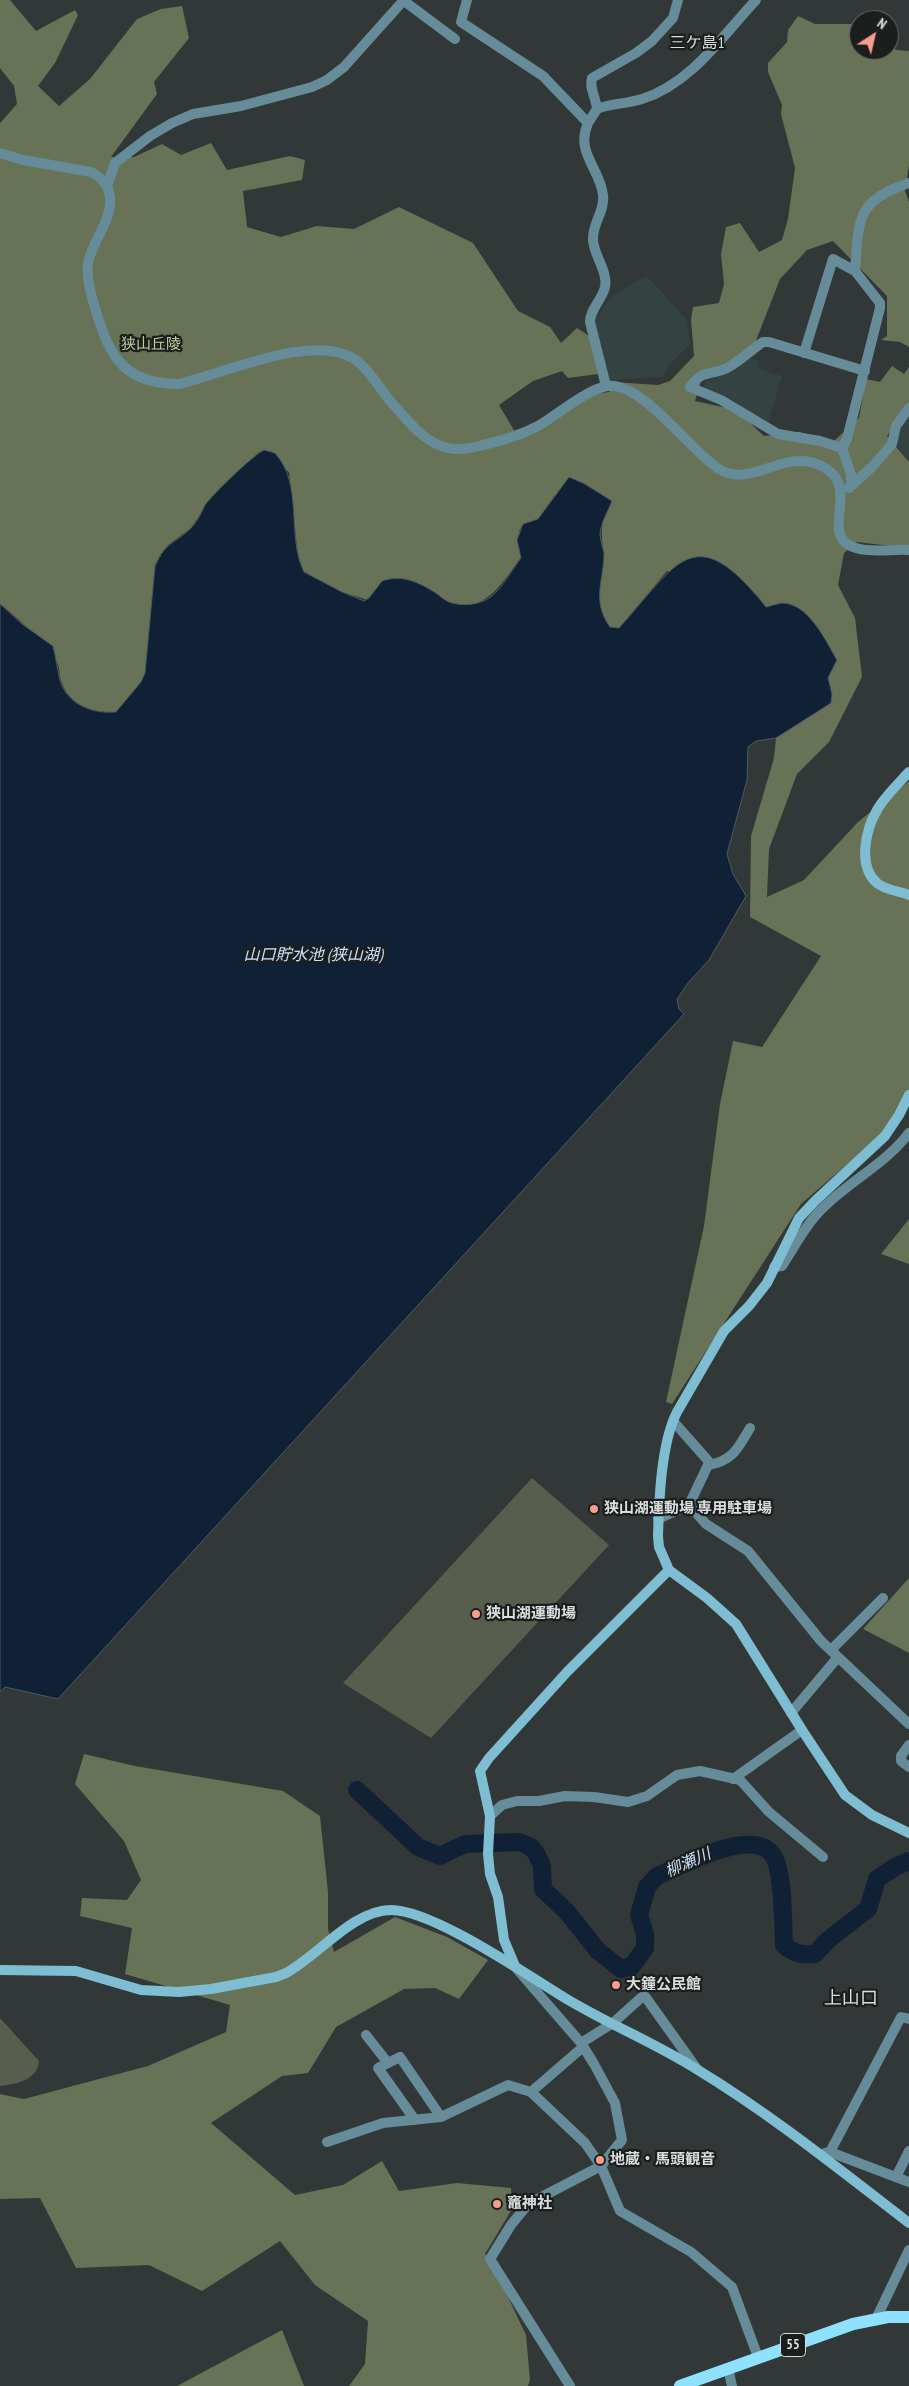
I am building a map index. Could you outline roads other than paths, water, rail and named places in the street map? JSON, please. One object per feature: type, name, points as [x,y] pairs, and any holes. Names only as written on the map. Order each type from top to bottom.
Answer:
[{"type":"main road","name":"55","points":[[680,2386],[853,2324],[876,2319],[909,2317]]},
{"type":"street","points":[[107,186],[115,163],[150,136],[172,123],[193,114],[241,106],[305,89],[327,80],[344,67],[404,0],[455,38]]},
{"type":"street","points":[[467,0],[461,22],[543,76],[588,123]]},
{"type":"street","points":[[606,386],[590,322],[590,316],[604,290],[605,284],[604,274],[594,246],[593,237],[603,202],[603,194],[585,152],[583,134],[597,109],[596,98],[591,86],[592,78],[636,53],[652,41],[673,18],[678,0]]},
{"type":"street","points":[[597,109],[642,99],[675,82],[716,46],[756,0]]},
{"type":"street","points":[[0,153],[22,160],[91,172],[98,176],[107,186],[110,199],[105,220],[88,262],[88,281],[109,348],[117,361],[128,370],[149,380],[163,384],[179,384],[281,354],[328,351],[342,353],[355,360],[369,373],[419,433],[449,449],[464,449],[519,434],[606,386],[618,386],[632,392],[719,470],[730,475],[742,475],[790,461],[814,463],[833,475],[840,486],[842,497],[838,518],[838,531],[848,545],[857,549],[909,550]]},
{"type":"street","points":[[856,270],[861,218],[866,207],[880,196],[909,183]]},
{"type":"street","points":[[804,352],[833,260],[856,270],[880,303],[865,371],[847,439],[842,448],[851,475],[851,484]]},
{"type":"street","points":[[842,448],[820,441],[778,434],[721,400],[690,387],[696,378],[706,373],[726,368],[763,342],[769,342],[865,371]]},
{"type":"street","points":[[842,497],[851,484],[873,466],[892,444],[896,426],[909,408]]},
{"type":"street","points":[[909,772],[878,809],[868,833],[866,857],[870,874],[875,881],[881,886],[909,895]]},
{"type":"street","points":[[909,1094],[900,1116],[885,1136],[804,1211],[757,1296],[724,1330],[673,1421],[665,1456],[658,1519],[659,1547],[670,1570],[707,1598],[736,1624],[836,1784],[852,1802],[909,1833]]},
{"type":"street","points":[[774,1268],[782,1266],[814,1216],[846,1187],[878,1166],[909,1133]]},
{"type":"street","points":[[673,1421],[711,1464]]},
{"type":"street","points":[[658,1519],[689,1505],[708,1465],[721,1462],[734,1454],[750,1428]]},
{"type":"street","points":[[689,1505],[706,1524],[748,1550],[768,1578],[834,1654],[909,1724]]},
{"type":"street","points":[[570,2386],[490,2259],[511,2225],[528,2204],[601,2166],[622,2140],[616,2102],[582,2045],[515,1966],[504,1940],[498,1897],[490,1874],[488,1854],[490,1816],[480,1771],[567,1672],[670,1570]]},
{"type":"street","points":[[791,1713],[834,1654],[883,1598]]},
{"type":"street","points":[[733,1779],[802,1730]]},
{"type":"street","points":[[909,1745],[901,1756],[901,1761],[909,1767]]},
{"type":"street","points":[[490,1816],[502,1805],[517,1801],[539,1801],[574,1796],[628,1802],[647,1796],[677,1775],[700,1771],[740,1780],[769,1812],[823,1857]]},
{"type":"street","points":[[0,1970],[76,1971],[141,1990],[179,1992],[211,1990],[276,1977],[286,1973],[359,1920],[374,1913],[390,1910],[413,1914],[515,1966],[580,2007],[697,2069],[819,2154],[909,2223]]},
{"type":"street","points":[[531,2092],[582,2045],[613,2023],[644,1995],[697,2069]]},
{"type":"street","points":[[830,2152],[900,2017],[909,2020]]},
{"type":"street","points":[[366,2035],[388,2063]]},
{"type":"street","points":[[415,2120],[378,2068],[400,2057],[441,2117]]},
{"type":"street","points":[[327,2142],[383,2123],[441,2117],[508,2085],[531,2092],[584,2143],[601,2166],[620,2211],[691,2252],[732,2287],[758,2357]]},
{"type":"street","points":[[896,2177],[909,2151]]},
{"type":"street","points":[[819,2154],[830,2152],[909,2182]]},
{"type":"street","points":[[876,2319],[909,2250]]},
{"type":"street","points":[[728,2368],[732,2386]]},
{"type":"water","name":"山口貯水池 (狭山湖)","points":[[264,450],[275,453],[284,466],[289,480],[296,542],[304,572],[364,601],[369,598],[382,581],[396,578],[410,580],[454,604],[478,603],[489,598],[501,587],[521,558],[517,540],[523,524],[538,519],[569,477],[585,484],[612,501],[603,521],[600,534],[604,553],[600,599],[604,617],[610,627],[619,628],[656,585],[672,569],[687,559],[703,557],[721,563],[741,579],[766,607],[781,603],[791,604],[800,609],[815,624],[837,660],[828,678],[832,694],[831,703],[776,738],[756,741],[748,747],[747,780],[727,854],[733,874],[746,896],[709,960],[688,983],[677,999],[679,1009],[684,1014],[58,1699],[5,1687],[0,1692],[0,604],[22,624],[53,646],[60,680],[68,696],[75,702],[90,709],[116,712],[141,682],[145,673],[155,566],[159,558],[167,547],[193,525],[205,505],[216,493]]},
{"type":"waterway","name":"柳瀬川","points":[[357,1790],[418,1847],[440,1856],[465,1844],[519,1842],[531,1847],[542,1866],[543,1889],[568,1913],[598,1951],[621,1969],[632,1966],[645,1948],[645,1934],[639,1915],[647,1887],[657,1876],[716,1851],[733,1846],[749,1845],[762,1847],[772,1854],[776,1861],[781,1884],[784,1945],[795,1952],[806,1954],[815,1954],[828,1940],[868,1909],[877,1879],[895,1867],[909,1861]]},
{"type":"place","name":"狭山湖運動場 専用駐車場","points":[[594,1509]]},
{"type":"place","name":"狭山湖運動場","points":[[476,1614]]},
{"type":"place","name":"大鐘公民館","points":[[616,1985]]},
{"type":"place","name":"地蔵・馬頭観音","points":[[600,2160]]},
{"type":"place","name":"竈神社","points":[[497,2204]]},
{"type":"district","name":"三ケ島1","points":[[697,43]]},
{"type":"district","name":"上山口","points":[[851,1999]]},
{"type":"park label","name":"狭山丘陵","points":[[151,345]]}]
